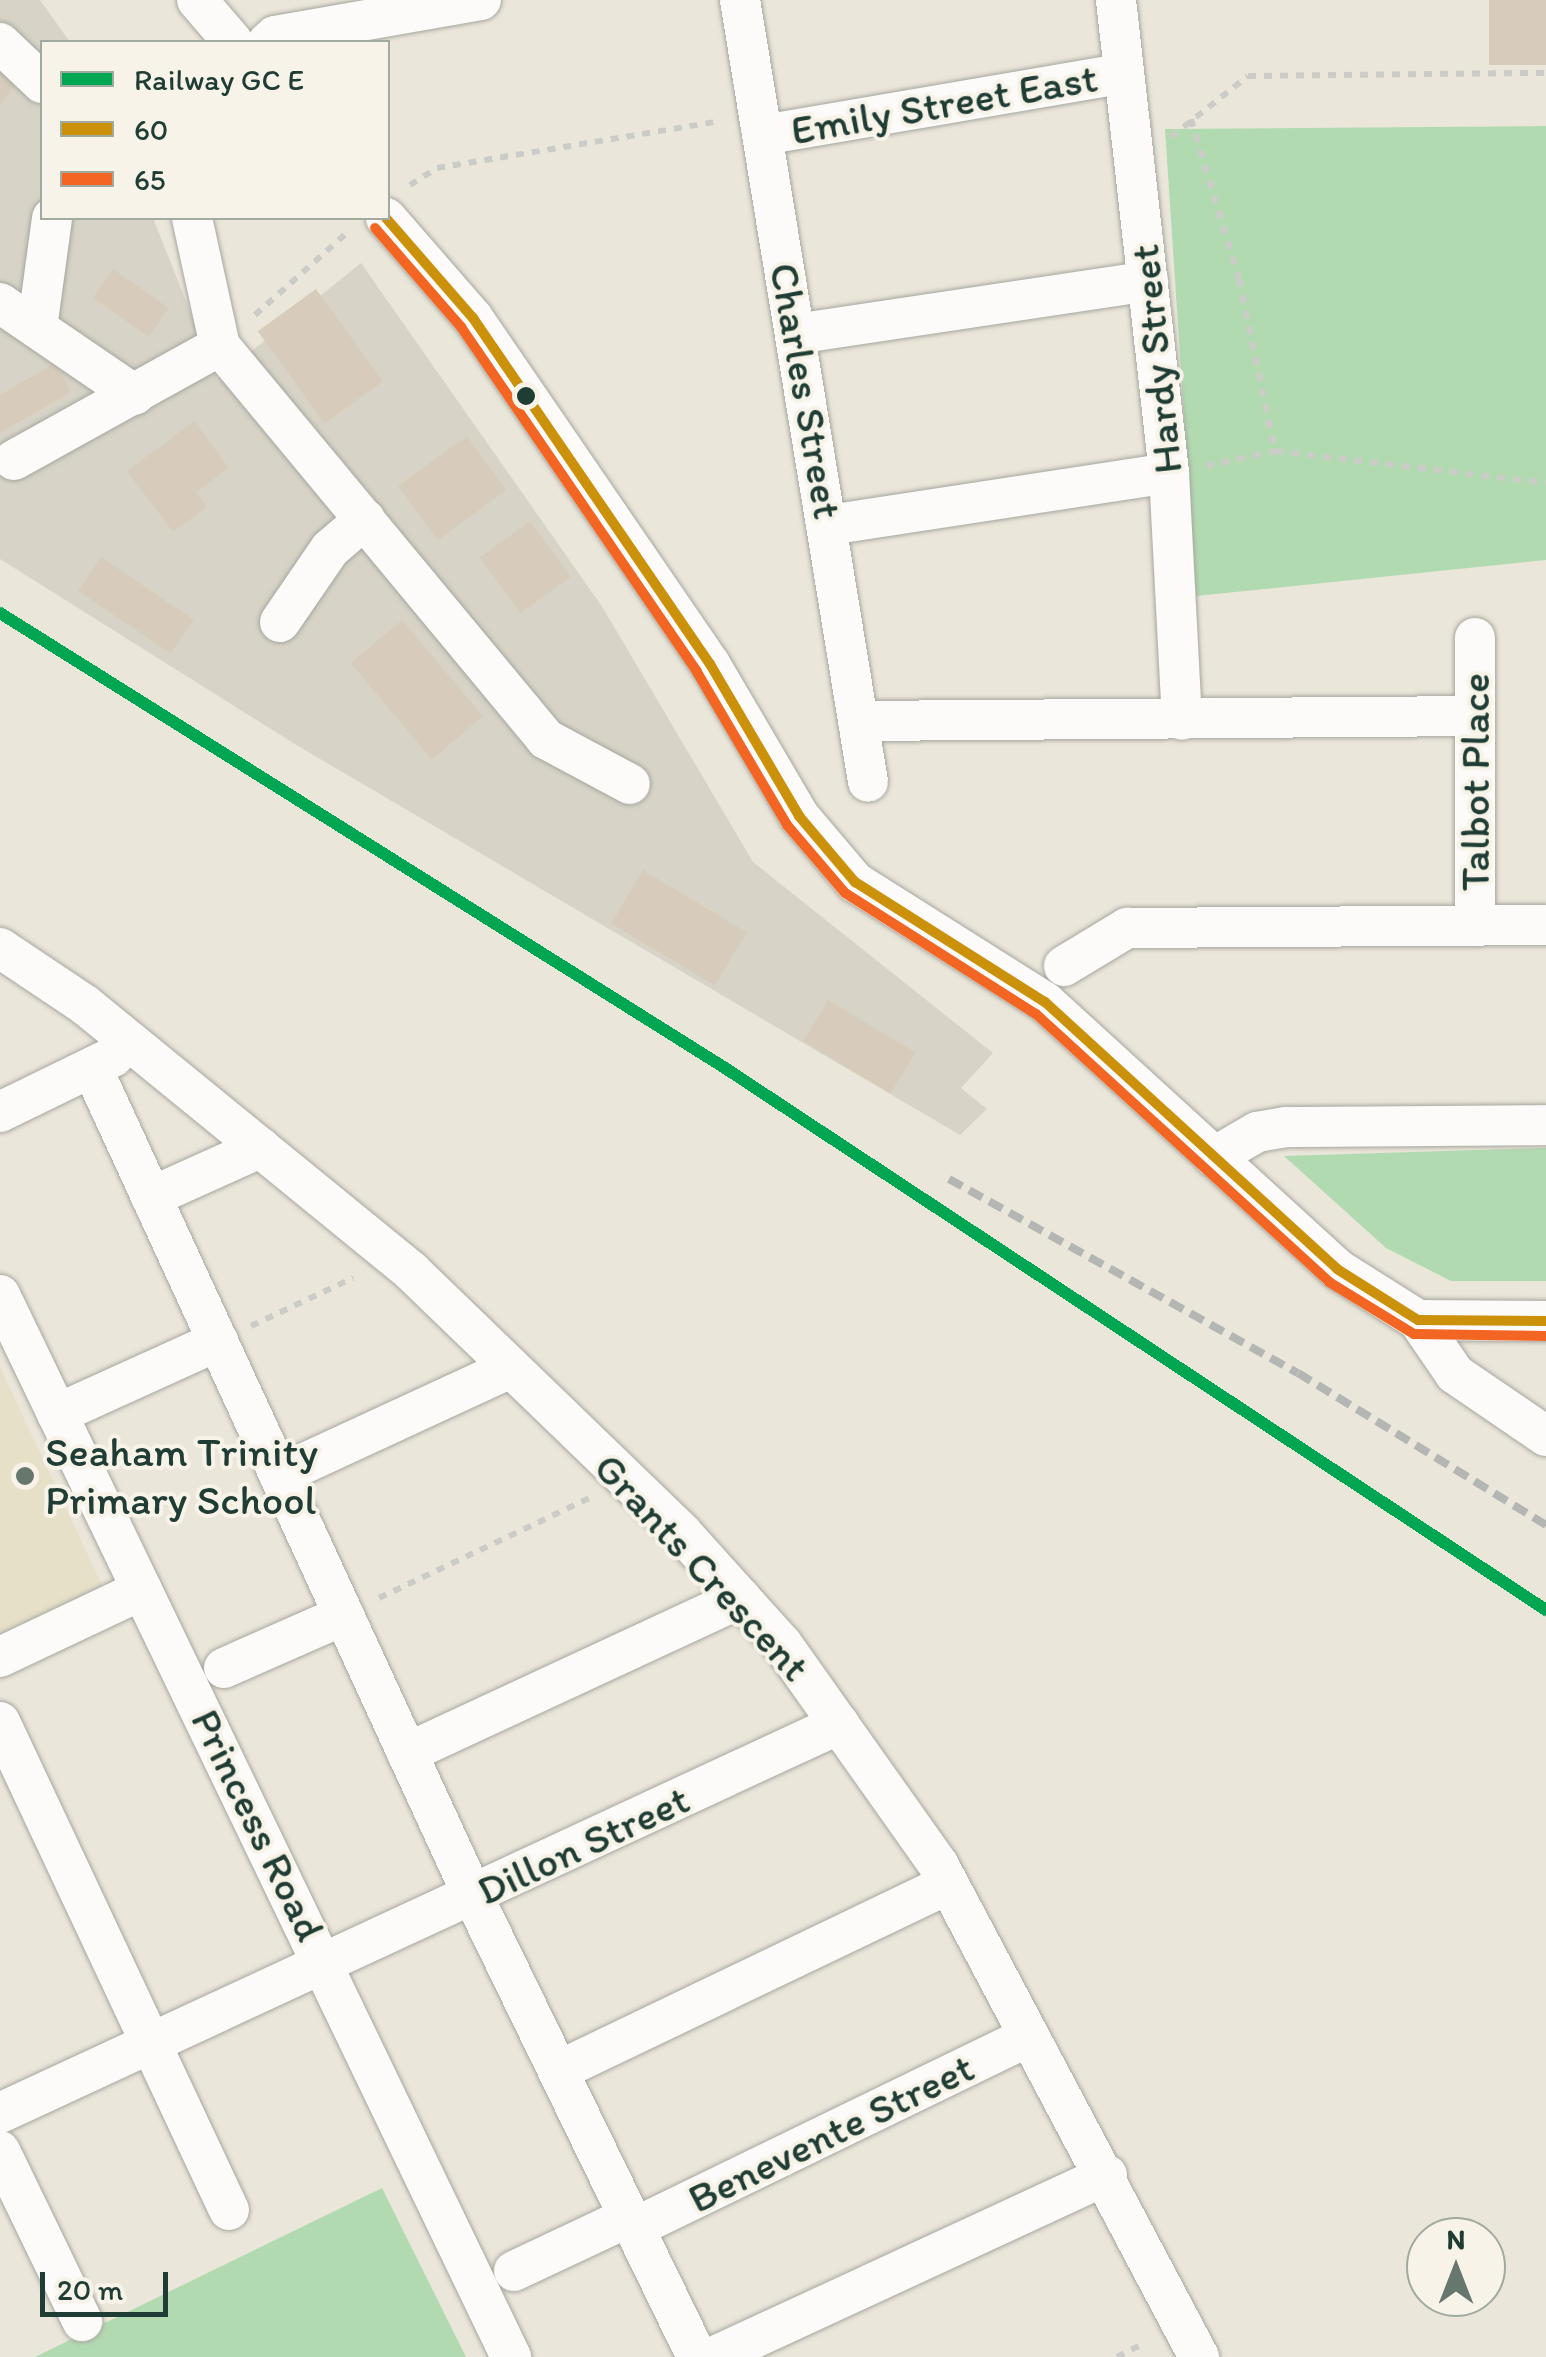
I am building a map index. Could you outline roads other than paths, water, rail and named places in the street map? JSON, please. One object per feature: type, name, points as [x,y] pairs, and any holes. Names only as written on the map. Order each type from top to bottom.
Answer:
[{"type":"street","points":[[198,0],[232,40]]},
{"type":"street","points":[[270,40],[275,36],[481,0]]},
{"type":"street","name":"Charles Street","points":[[740,0],[829,525],[868,782]]},
{"type":"street","name":"Hardy Street","points":[[1116,0],[1169,472],[1182,720]]},
{"type":"street","points":[[0,43],[40,80]]},
{"type":"street","name":"Emily Street East","points":[[762,124],[1124,74]]},
{"type":"street","points":[[37,328],[52,220]]},
{"type":"street","points":[[192,220],[220,346],[546,738],[630,784]]},
{"type":"street","points":[[372,220],[473,318],[710,664],[799,816],[855,882],[1045,1002],[1337,1269],[1418,1320],[1455,1374],[1546,1436]]},
{"type":"street","points":[[795,334],[1148,281]]},
{"type":"street","points":[[0,303],[135,395]]},
{"type":"street","points":[[14,460],[220,346]]},
{"type":"street","points":[[829,525],[1169,472]]},
{"type":"street","points":[[280,622],[330,549],[365,519]]},
{"type":"street","name":"Talbot Place","points":[[1475,638],[1475,926]]},
{"type":"street","points":[[858,721],[1475,716]]},
{"type":"street","points":[[1064,966],[1127,928],[1546,926]]},
{"type":"street","name":"Grants Crescent","points":[[0,948],[134,1046],[395,1258],[627,1481],[741,1598],[839,1724],[950,1884],[1028,2037],[1107,2175],[1198,2357]]},
{"type":"street","points":[[0,1112],[134,1046]]},
{"type":"street","points":[[92,1068],[473,1896],[696,2357]]},
{"type":"street","points":[[1214,1158],[1257,1132],[1286,1127],[1546,1125]]},
{"type":"street","points":[[151,1197],[260,1148]]},
{"type":"street","name":"Princess Road","points":[[0,1296],[326,1964],[511,2357]]},
{"type":"street","points":[[1418,1320],[1546,1321]]},
{"type":"street","points":[[58,1414],[218,1342]]},
{"type":"street","points":[[279,1475],[511,1368]]},
{"type":"street","points":[[0,1657],[142,1590]]},
{"type":"street","points":[[407,1752],[741,1598]]},
{"type":"street","points":[[224,1668],[344,1614]]},
{"type":"street","points":[[0,1722],[230,2210]]},
{"type":"street","name":"Dillon Street","points":[[0,2113],[839,1724]]},
{"type":"street","points":[[558,2071],[950,1884]]},
{"type":"street","name":"Benevente Street","points":[[514,2271],[632,2223],[1028,2037]]},
{"type":"street","points":[[0,2151],[82,2321]]},
{"type":"street","points":[[713,2357],[1107,2175]]},
{"type":"railway","points":[[949,1179],[1298,1373],[1546,1525]]},
{"type":"place","name":"Seaham Trinity Primary School","points":[[25,1476]]}]
